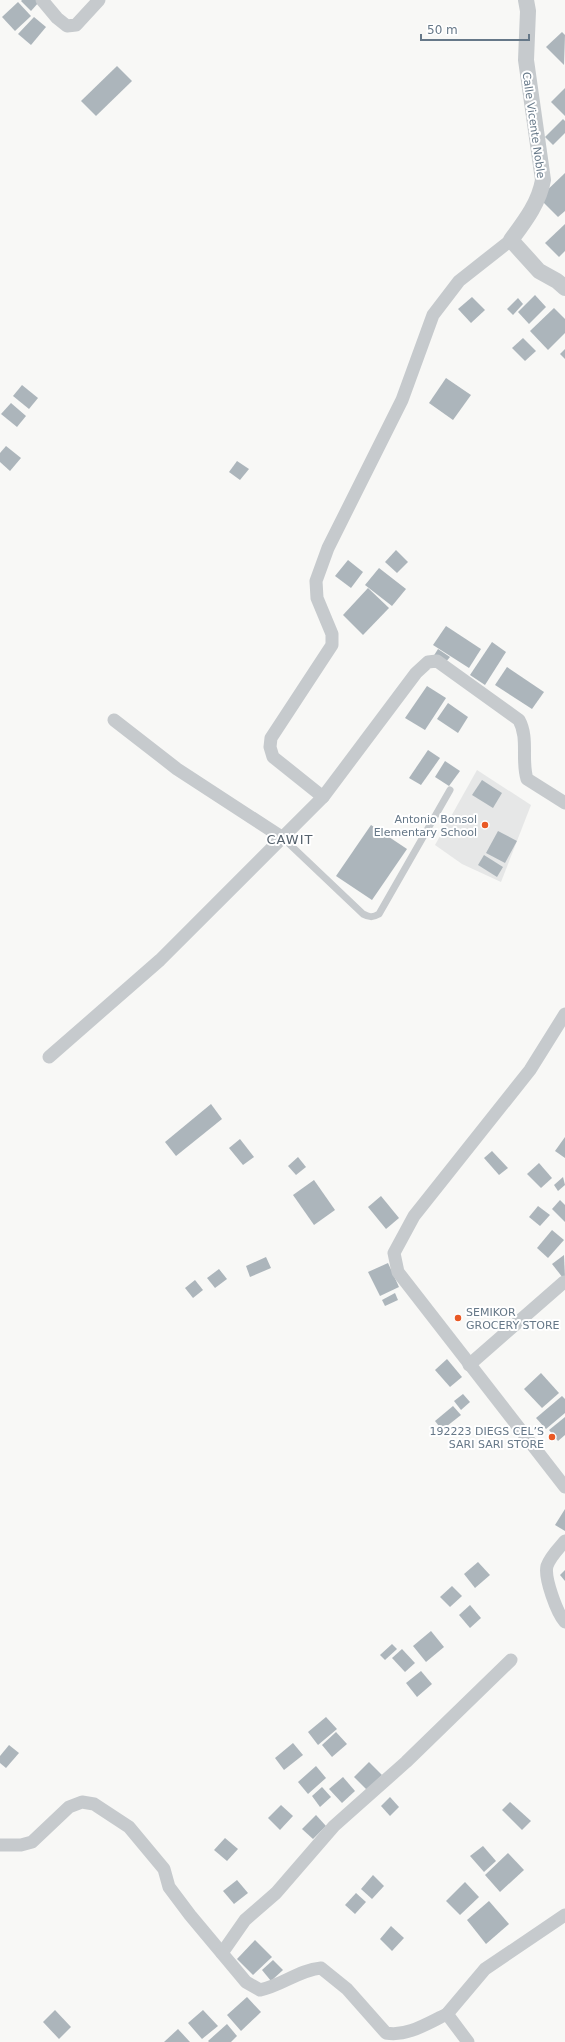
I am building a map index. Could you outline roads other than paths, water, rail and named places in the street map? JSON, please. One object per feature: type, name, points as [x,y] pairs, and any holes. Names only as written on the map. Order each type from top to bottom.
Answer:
[{"type":"street","points":[[42,0],[57,18],[67,26],[76,25],[99,0]]},
{"type":"street","name":"Calle Vicente Noble","points":[[511,240],[536,204],[541,192],[543,180],[526,60],[528,11],[526,0]]},
{"type":"street","points":[[323,798],[273,757],[270,747],[271,738],[332,645],[332,634],[317,598],[316,581],[328,548],[402,400],[433,315],[459,281],[511,240],[539,272],[557,281],[565,288]]},
{"type":"street","points":[[49,1057],[160,960],[323,798],[416,673],[428,662],[437,661],[518,720],[523,729],[524,768],[527,779],[565,803]]},
{"type":"street","points":[[114,720],[177,769],[283,838]]},
{"type":"street","points":[[565,1014],[530,1070],[414,1216],[394,1253],[398,1272],[565,1487]]},
{"type":"street","points":[[469,1365],[564,1282]]},
{"type":"street","points":[[565,1541],[554,1554],[547,1567],[550,1588],[565,1622]]},
{"type":"street","points":[[222,1953],[245,1920],[276,1892],[334,1826],[406,1762],[511,1660]]},
{"type":"street","points":[[0,1845],[21,1845],[32,1842],[69,1807],[82,1802],[94,1804],[129,1826],[164,1869],[169,1887],[246,1982],[260,1990],[269,1988],[312,1969],[321,1968],[347,1989],[386,2033],[404,2034],[447,2014],[485,1969],[565,1915]]},
{"type":"street","points":[[447,2014],[468,2042]]},
{"type":"lane","points":[[283,838],[363,914],[368,917],[374,917],[378,914],[450,790]]},
{"type":"place","name":"Antonio Bonsol Elementary School","points":[[485,825]]},
{"type":"place","name":"SEMIKOR GROCERY STORE","points":[[458,1318]]},
{"type":"place","name":"192223 DIEGS CEL’S SARI SARI STORE","points":[[552,1437]]},
{"type":"district","name":"CAWIT","points":[[290,839]]}]
